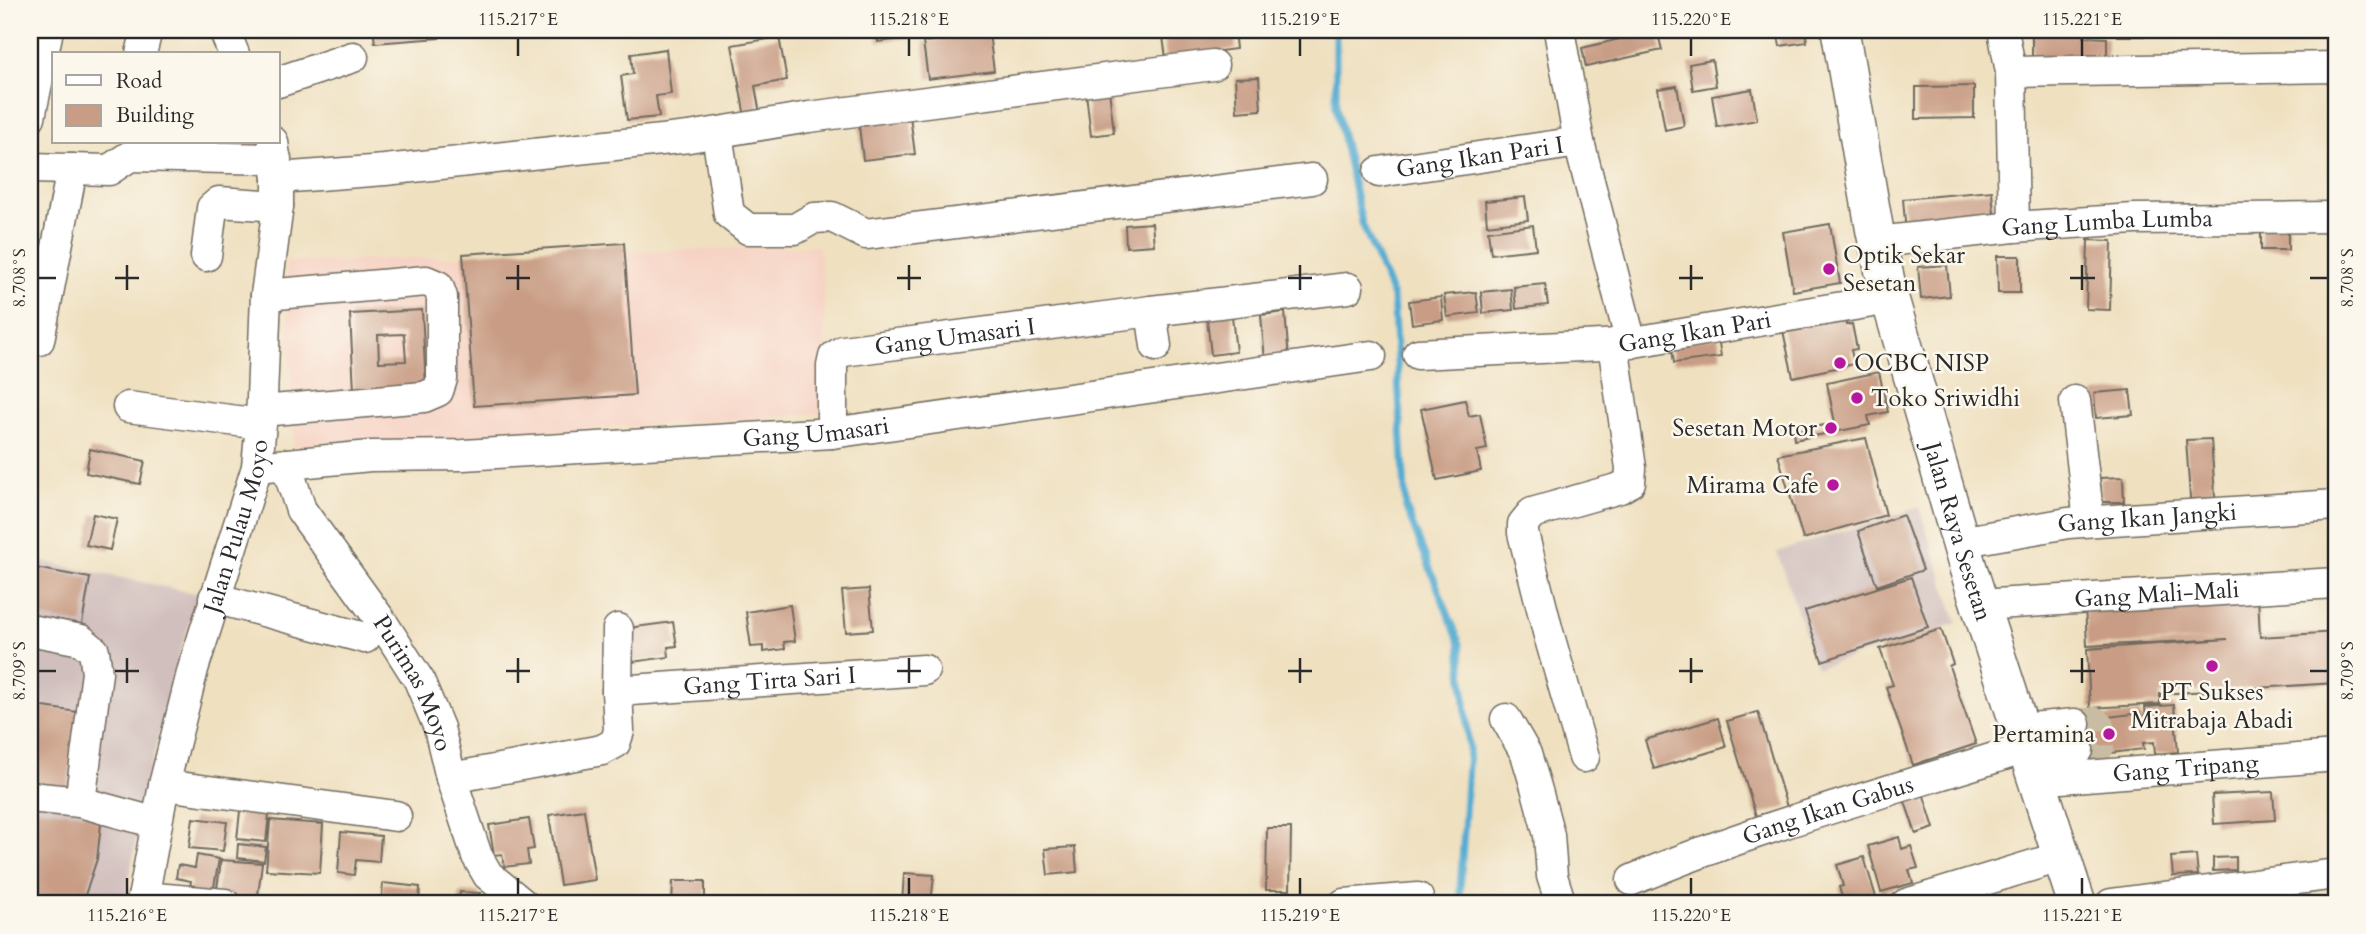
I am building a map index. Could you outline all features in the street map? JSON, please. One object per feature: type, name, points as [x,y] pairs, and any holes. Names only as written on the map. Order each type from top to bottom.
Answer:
[{"type":"main road","name":"Jalan Raya Sesetan","points":[[1840,30],[1877,242],[1890,299],[1979,606],[2077,904]]},
{"type":"street","points":[[142,52],[147,30]]},
{"type":"street","points":[[224,30],[233,52]]},
{"type":"street","name":"Gang Ikan Pari I","points":[[1559,30],[1579,142],[1622,344]]},
{"type":"street","points":[[2003,30],[2011,72],[2014,227]]},
{"type":"street","points":[[30,117],[42,32]]},
{"type":"street","points":[[280,81],[353,57]]},
{"type":"street","points":[[30,168],[109,170],[126,150],[130,156],[266,176],[385,170],[717,133],[809,117],[1213,65]]},
{"type":"street","points":[[2011,72],[2336,67]]},
{"type":"street","points":[[717,133],[729,214],[748,229],[795,229],[814,218],[832,217],[866,234],[1312,179]]},
{"type":"street","name":"Gang Ikan Pari I","points":[[1379,172],[1579,142]]},
{"type":"street","points":[[39,340],[72,169]]},
{"type":"street","points":[[206,257],[212,208],[266,176]]},
{"type":"street","name":"Jalan Pulau Moyo","points":[[142,901],[164,785],[214,598],[272,466],[261,417],[266,295],[266,176]]},
{"type":"street","name":"Gang Lumba Lumba","points":[[1877,242],[2014,227],[2134,219],[2336,217]]},
{"type":"street","points":[[128,407],[261,417],[424,397],[438,391],[442,379],[442,297],[438,286],[426,281],[266,295]]},
{"type":"street","name":"Gang Umasari I","points":[[832,433],[832,366],[834,357],[843,351],[1348,288]]},
{"type":"street","name":"Gang Ikan Pari","points":[[1584,757],[1523,533],[1524,524],[1532,513],[1620,488],[1630,482],[1622,344],[1890,299]]},
{"type":"street","points":[[1151,311],[1156,346]]},
{"type":"street","points":[[1418,354],[1622,344]]},
{"type":"street","name":"Gang Umasari","points":[[272,466],[370,457],[832,433],[1371,356]]},
{"type":"street","points":[[2075,401],[2089,521]]},
{"type":"street","name":"Purimas Moyo","points":[[272,466],[382,622],[418,680],[439,728],[451,778],[477,856],[488,875],[525,904]]},
{"type":"street","name":"Gang Ikan Jangki","points":[[1960,542],[2068,523],[2336,505]]},
{"type":"street","name":"Gang Mali-Mali","points":[[1979,606],[2336,583]]},
{"type":"street","points":[[214,598],[365,638]]},
{"type":"street","points":[[451,778],[602,750],[615,743],[619,731],[618,629]]},
{"type":"street","points":[[30,630],[81,640],[94,651],[97,673],[80,802]]},
{"type":"street","name":"Gang Tirta Sari I","points":[[617,691],[924,670]]},
{"type":"street","points":[[1506,719],[1526,754],[1536,787],[1549,835],[1552,876],[1561,904]]},
{"type":"street","points":[[2027,754],[2076,737]]},
{"type":"street","name":"Gang Tripang","points":[[2027,754],[2336,756]]},
{"type":"street","name":"Gang Ikan Gabus","points":[[1632,880],[1786,824],[2027,754]]},
{"type":"street","points":[[164,785],[396,816]]},
{"type":"street","points":[[30,797],[80,802],[157,823]]},
{"type":"street","points":[[1906,904],[2060,857]]},
{"type":"street","points":[[2111,904],[2336,874]]},
{"type":"street","points":[[1344,904],[1418,898]]},
{"type":"street","points":[[142,901],[225,904]]},
{"type":"shaded area","points":[[819,246],[824,292],[827,413],[294,449],[286,262]]},
{"type":"shaded area","points":[[1919,507],[1957,623],[1817,668],[1777,552]]},
{"type":"shaded area","points":[[30,559],[199,594],[178,658],[143,797],[125,904],[30,904]]},
{"type":"building","points":[[373,30],[438,30],[439,38],[375,43]]},
{"type":"building","points":[[876,30],[957,30],[957,31],[878,42]]},
{"type":"building","points":[[1162,30],[1234,30],[1236,49],[1166,58]]},
{"type":"building","points":[[1657,30],[1662,50],[1586,67],[1582,48]]},
{"type":"building","points":[[1777,30],[1805,30],[1807,42],[1780,46]]},
{"type":"building","points":[[2084,30],[2084,37],[2107,38],[2107,61],[2032,60],[2032,31]]},
{"type":"building","points":[[2118,30],[2200,30],[2200,36],[2118,36]]},
{"type":"building","points":[[2228,30],[2324,30],[2324,37],[2228,37]]},
{"type":"building","points":[[989,33],[994,71],[928,79],[923,42]]},
{"type":"building","points":[[779,37],[787,80],[755,86],[760,114],[745,117],[732,45]]},
{"type":"building","points":[[666,49],[671,94],[656,96],[659,117],[627,120],[621,76],[633,74],[631,54]]},
{"type":"building","points":[[1712,60],[1716,86],[1693,90],[1689,64]]},
{"type":"building","points":[[1259,77],[1261,110],[1237,112],[1235,78]]},
{"type":"building","points":[[1677,86],[1684,126],[1665,130],[1658,89]]},
{"type":"building","points":[[1974,86],[1974,118],[1916,119],[1916,87]]},
{"type":"building","points":[[1752,89],[1757,120],[1717,127],[1712,96]]},
{"type":"building","points":[[1109,90],[1114,133],[1091,136],[1086,93]]},
{"type":"building","points":[[910,116],[915,154],[863,160],[859,126],[869,125],[868,118]]},
{"type":"building","points":[[1992,191],[1995,225],[1906,233],[1903,199]]},
{"type":"building","points":[[1525,197],[1528,220],[1487,225],[1485,201]]},
{"type":"building","points":[[1152,223],[1154,245],[1126,247],[1125,225]]},
{"type":"building","points":[[1830,224],[1840,283],[1793,291],[1783,232]]},
{"type":"building","points":[[1533,225],[1536,249],[1491,254],[1488,231]]},
{"type":"building","points":[[2261,226],[2288,226],[2288,250],[2261,250]]},
{"type":"building","points":[[2088,240],[2112,241],[2110,310],[2086,309]]},
{"type":"building","points":[[624,243],[635,395],[474,406],[463,254]]},
{"type":"building","points":[[1997,256],[2020,256],[2020,293],[1998,293]]},
{"type":"building","points":[[1947,265],[1950,296],[1921,299],[1918,267]]},
{"type":"building","points":[[1545,284],[1548,305],[1516,309],[1514,287]]},
{"type":"building","points":[[1511,289],[1513,310],[1483,313],[1481,292]]},
{"type":"building","points":[[1476,292],[1479,313],[1447,317],[1444,295]]},
{"type":"building","points":[[1441,297],[1443,320],[1412,324],[1409,301]]},
{"type":"building","points":[[1231,307],[1236,352],[1211,355],[1206,310]]},
{"type":"building","points":[[422,310],[426,387],[354,390],[350,314]],"holes":[[[404,334],[406,361],[379,362],[378,335]]]},
{"type":"building","points":[[1285,312],[1289,359],[1265,361],[1261,315]]},
{"type":"building","points":[[1844,313],[1846,325],[1852,324],[1857,349],[1851,350],[1854,364],[1793,377],[1782,326]]},
{"type":"building","points":[[1718,337],[1721,357],[1674,363],[1671,344]]},
{"type":"building","name":"Toko Sriwidhi","points":[[1879,372],[1888,412],[1868,416],[1870,425],[1794,440],[1793,431],[1835,423],[1827,383]]},
{"type":"building","points":[[2130,390],[2133,415],[2096,418],[2094,393]]},
{"type":"building","points":[[1465,400],[1469,416],[1480,414],[1487,449],[1477,451],[1481,471],[1437,480],[1421,409]]},
{"type":"building","name":"Mirama Cafe","points":[[1866,438],[1886,515],[1803,539],[1778,455]]},
{"type":"building","points":[[2211,439],[2216,510],[2191,512],[2186,440]]},
{"type":"building","points":[[90,449],[145,461],[140,484],[86,473]]},
{"type":"building","points":[[2123,477],[2124,502],[2101,502],[2100,478]]},
{"type":"building","points":[[93,514],[117,519],[110,550],[86,545]]},
{"type":"building","points":[[1903,515],[1923,570],[1877,586],[1858,531]]},
{"type":"building","points":[[30,567],[90,578],[82,624],[30,615]]},
{"type":"building","points":[[1911,577],[1928,627],[1822,661],[1805,611]]},
{"type":"building","points":[[869,589],[873,630],[846,632],[842,591]]},
{"type":"building","name":"PT Sukses Mitrabaja Abadi","points":[[2258,595],[2260,637],[2336,632],[2336,683],[2160,694],[2160,704],[2090,708],[2087,649],[2228,639],[2087,646],[2085,604]]},
{"type":"building","points":[[790,605],[795,641],[784,642],[785,649],[763,652],[763,646],[751,647],[746,612]]},
{"type":"building","points":[[673,622],[677,646],[668,647],[669,657],[632,662],[627,628]]},
{"type":"building","points":[[1941,629],[1953,664],[1949,666],[1976,744],[1913,765],[1886,687],[1893,685],[1880,649]]},
{"type":"building","points":[[30,705],[78,712],[67,789],[30,784]]},
{"type":"building","name":"Pertamina","points":[[2174,705],[2178,752],[2155,754],[2154,742],[2143,743],[2144,749],[2080,757],[2075,721],[2140,713],[2141,719],[2146,719],[2145,707]]},
{"type":"building","points":[[1758,712],[1787,807],[1756,816],[1727,721]]},
{"type":"building","points":[[1718,718],[1726,747],[1654,769],[1645,740]]},
{"type":"building","points":[[1920,783],[1934,828],[1916,834],[1901,790]]},
{"type":"building","points":[[2273,792],[2275,820],[2214,824],[2212,795]]},
{"type":"building","points":[[241,802],[270,805],[266,842],[237,839]]},
{"type":"building","points":[[30,808],[102,816],[97,859],[82,904],[51,904],[52,897],[40,896],[30,900]]},
{"type":"building","points":[[584,810],[595,880],[560,885],[549,815]]},
{"type":"building","points":[[193,818],[227,822],[223,851],[189,848]]},
{"type":"building","points":[[529,819],[534,849],[527,850],[529,864],[504,867],[502,854],[494,855],[489,825]]},
{"type":"building","points":[[270,820],[323,824],[320,873],[266,870]]},
{"type":"building","points":[[1267,828],[1291,828],[1290,890],[1266,890]]},
{"type":"building","points":[[341,832],[381,836],[379,862],[356,860],[354,875],[338,873]]},
{"type":"building","points":[[1899,837],[1902,849],[1911,846],[1918,868],[1909,870],[1913,883],[1881,892],[1868,846]]},
{"type":"building","points":[[238,844],[266,847],[264,861],[237,858]]},
{"type":"building","points":[[1075,847],[1077,872],[1048,875],[1045,849]]},
{"type":"building","points":[[197,855],[219,859],[212,898],[189,894],[191,881],[176,878],[178,865],[195,868]]},
{"type":"building","points":[[2196,855],[2198,875],[2173,876],[2171,857]]},
{"type":"building","points":[[1864,857],[1878,904],[1849,904],[1848,900],[1843,901],[1839,887],[1843,886],[1837,865]]},
{"type":"building","points":[[2236,857],[2236,870],[2213,871],[2213,858]]},
{"type":"building","points":[[221,860],[262,863],[257,903],[216,895]]},
{"type":"building","points":[[904,873],[934,875],[931,904],[902,904]]},
{"type":"building","points":[[673,881],[705,881],[705,904],[672,904]]},
{"type":"building","points":[[383,883],[420,887],[419,904],[381,904]]},
{"type":"building","points":[[460,892],[480,893],[478,904],[458,904]]},
{"type":"waterway","points":[[1336,30],[1336,106],[1362,223],[1393,297],[1406,508],[1460,644],[1469,750],[1460,891],[1462,904]]},
{"type":"tunnel","points":[[2075,724],[2095,722],[2099,726],[2099,747],[2078,750]]},
{"type":"place","name":"Optik Sekar Sesetan","points":[[1829,269]]},
{"type":"place","name":"OCBC NISP","points":[[1840,363]]},
{"type":"place","name":"Toko Sriwidhi","points":[[1857,398]]},
{"type":"place","name":"Sesetan Motor","points":[[1831,428]]},
{"type":"place","name":"Mirama Cafe","points":[[1833,485]]},
{"type":"place","name":"PT Sukses Mitrabaja Abadi","points":[[2212,666]]},
{"type":"place","name":"Pertamina","points":[[2109,734]]}]
